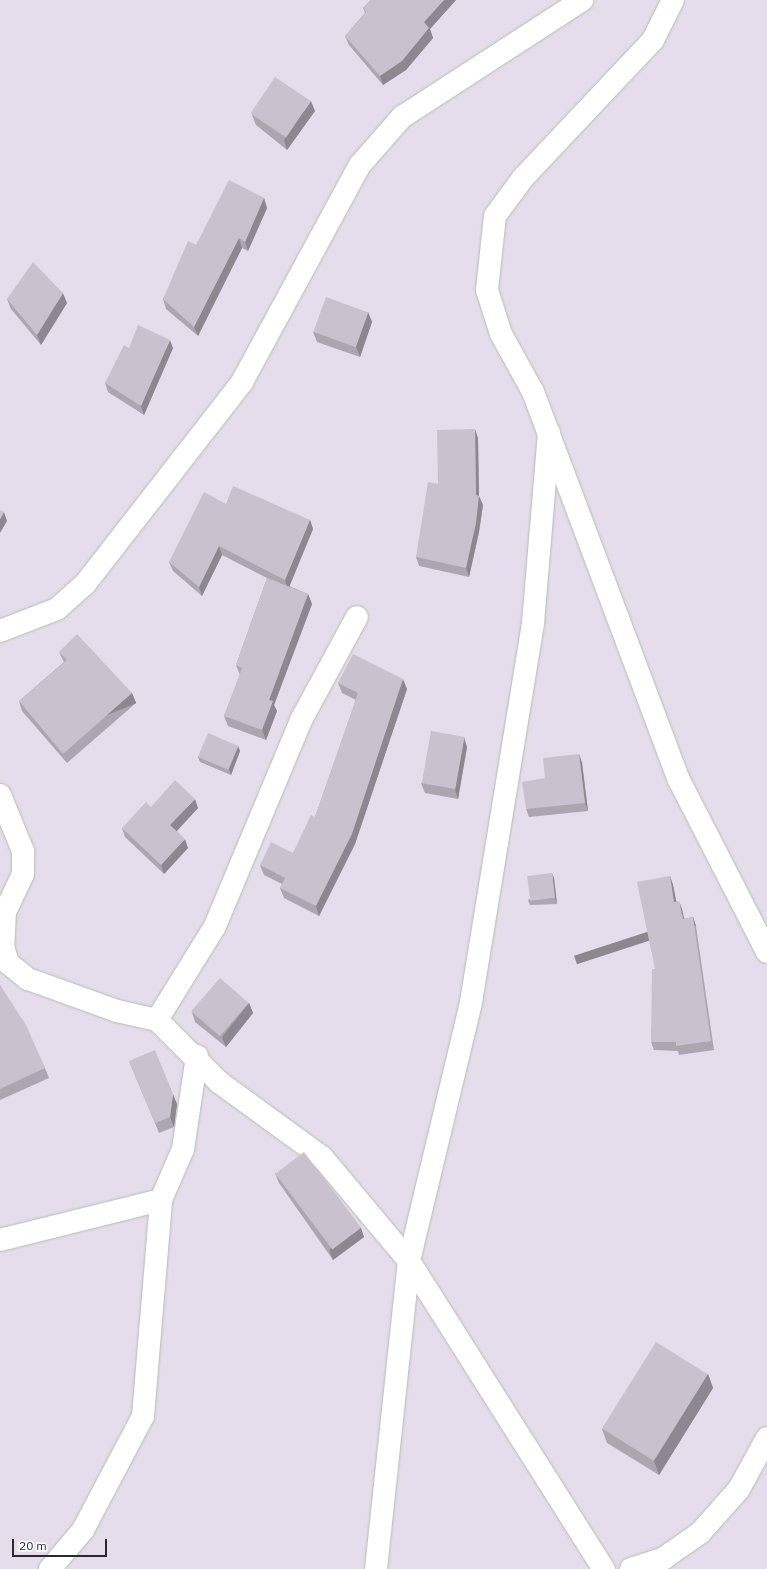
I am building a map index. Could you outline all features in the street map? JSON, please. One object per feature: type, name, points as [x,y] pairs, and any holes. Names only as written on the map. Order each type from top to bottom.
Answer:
[{"type":"street","points":[[0,631],[58,609],[85,584],[242,382],[360,165],[402,117],[582,0]]},
{"type":"street","points":[[673,0],[653,40],[523,178],[495,216],[487,290],[501,334],[533,392],[679,780],[767,952]]},
{"type":"street","points":[[376,1569],[409,1261],[471,1002],[532,623],[549,433]]},
{"type":"street","points":[[157,1020],[215,926],[301,720],[358,617]]},
{"type":"street","points":[[0,795],[23,851],[23,874],[2,913],[3,946],[8,963],[28,979],[117,1011],[157,1020],[197,1056],[219,1082],[322,1157],[409,1261],[604,1569]]},
{"type":"street","points":[[50,1569],[83,1530],[143,1416],[161,1200],[183,1149],[197,1056]]},
{"type":"street","points":[[0,1240],[161,1200]]},
{"type":"street","points":[[631,1569],[664,1558],[700,1533],[739,1490],[767,1438]]},
{"type":"building","points":[[371,0],[444,0],[424,22],[429,28],[402,61],[380,76],[345,36],[366,12],[363,8]]},
{"type":"building","points":[[275,77],[311,101],[286,138],[250,113]]},
{"type":"building","points":[[229,180],[264,198],[245,242],[239,238],[194,327],[163,299],[188,241],[196,245]]},
{"type":"building","points":[[33,262],[63,293],[37,335],[7,299]]},
{"type":"building","points":[[326,297],[368,312],[356,347],[313,332]]},
{"type":"building","points":[[138,325],[170,340],[141,406],[105,383],[124,345],[129,348]]},
{"type":"building","points":[[475,429],[476,495],[479,496],[476,523],[466,568],[416,557],[428,482],[438,484],[437,430]]},
{"type":"building","points":[[233,486],[310,520],[285,580],[219,546],[199,587],[169,562],[204,492],[226,504]]},
{"type":"building","points":[[0,510],[4,512],[0,519]]},
{"type":"building","points":[[267,578],[308,594],[269,700],[273,701],[262,730],[224,716],[242,668],[236,665]]},
{"type":"building","points":[[77,634],[132,693],[63,754],[19,701],[67,660],[59,652]]},
{"type":"building","points":[[353,654],[403,679],[352,834],[316,906],[280,888],[285,878],[260,865],[271,842],[293,853],[311,815],[315,817],[358,693],[338,683]]},
{"type":"building","points":[[431,731],[464,737],[455,789],[422,783]]},
{"type":"building","points":[[208,733],[238,746],[228,770],[198,757]]},
{"type":"building","points":[[579,754],[585,803],[526,809],[522,782],[545,778],[543,758]]},
{"type":"building","points":[[175,780],[195,799],[170,825],[185,839],[161,865],[122,828],[146,802],[151,807]]},
{"type":"building","points":[[552,873],[555,898],[530,901],[527,876]]},
{"type":"building","points":[[670,876],[674,902],[679,901],[683,919],[693,917],[711,1041],[676,1046],[676,1042],[651,1042],[652,969],[655,969],[637,882]]},
{"type":"building","points":[[220,978],[249,1003],[220,1036],[191,1011]]},
{"type":"building","points":[[0,985],[26,1025],[45,1068],[0,1089]]},
{"type":"building","points":[[155,1050],[173,1094],[170,1117],[155,1123],[129,1061]]},
{"type":"building","points":[[304,1152],[361,1228],[332,1250],[275,1174]]},
{"type":"building","points":[[656,1342],[708,1374],[654,1461],[602,1429]]}]
